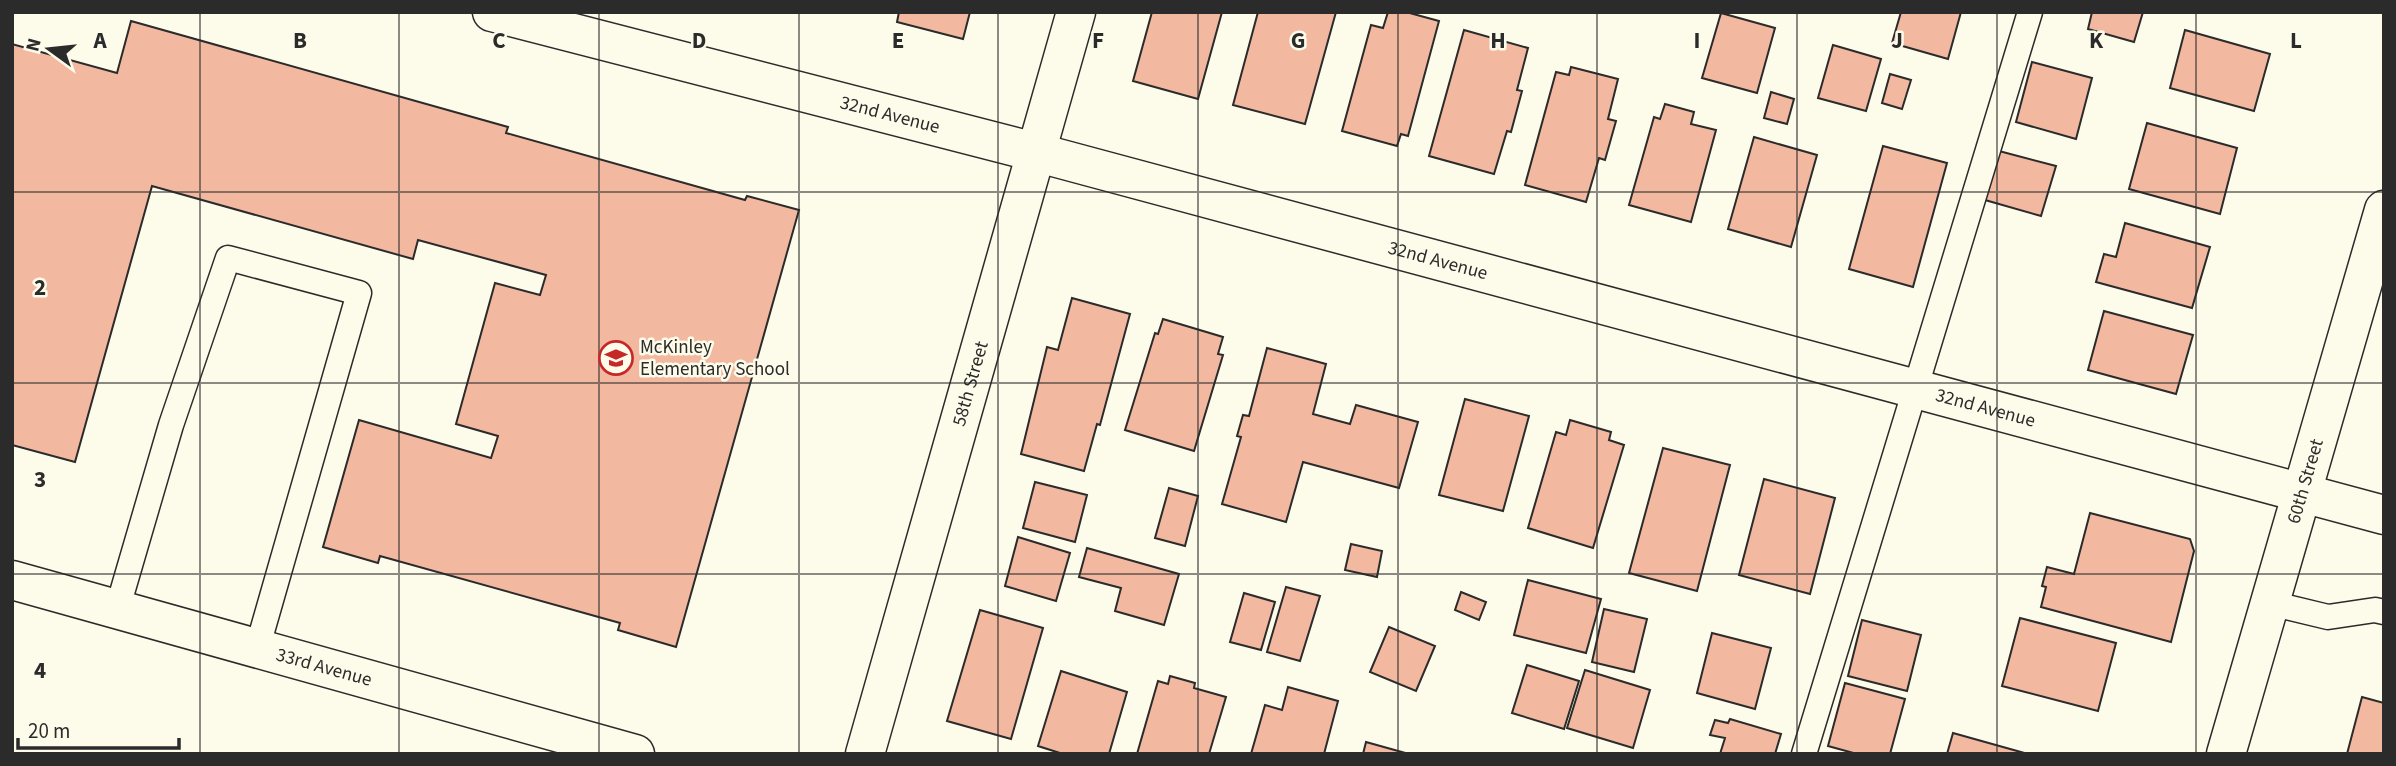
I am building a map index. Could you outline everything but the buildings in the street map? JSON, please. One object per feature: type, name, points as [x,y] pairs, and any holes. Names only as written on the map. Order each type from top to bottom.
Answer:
[{"type":"street","name":"32nd Avenue","points":[[492,12],[1035,152],[2384,515]]},
{"type":"street","name":"58th Street","points":[[865,754],[1076,12]]},
{"type":"street","name":"60th Street","points":[[2226,754],[2384,210]]},
{"type":"street","name":"33rd Avenue","points":[[12,580],[635,754]]},
{"type":"lane","points":[[1804,754],[2030,12]]},
{"type":"lane","points":[[117,610],[172,425],[229,258],[359,293],[257,649]]},
{"type":"lane","points":[[2270,603],[2328,617],[2375,610],[2384,612]]},
{"type":"place","name":"McKinley Elementary School","points":[[616,358]]}]
